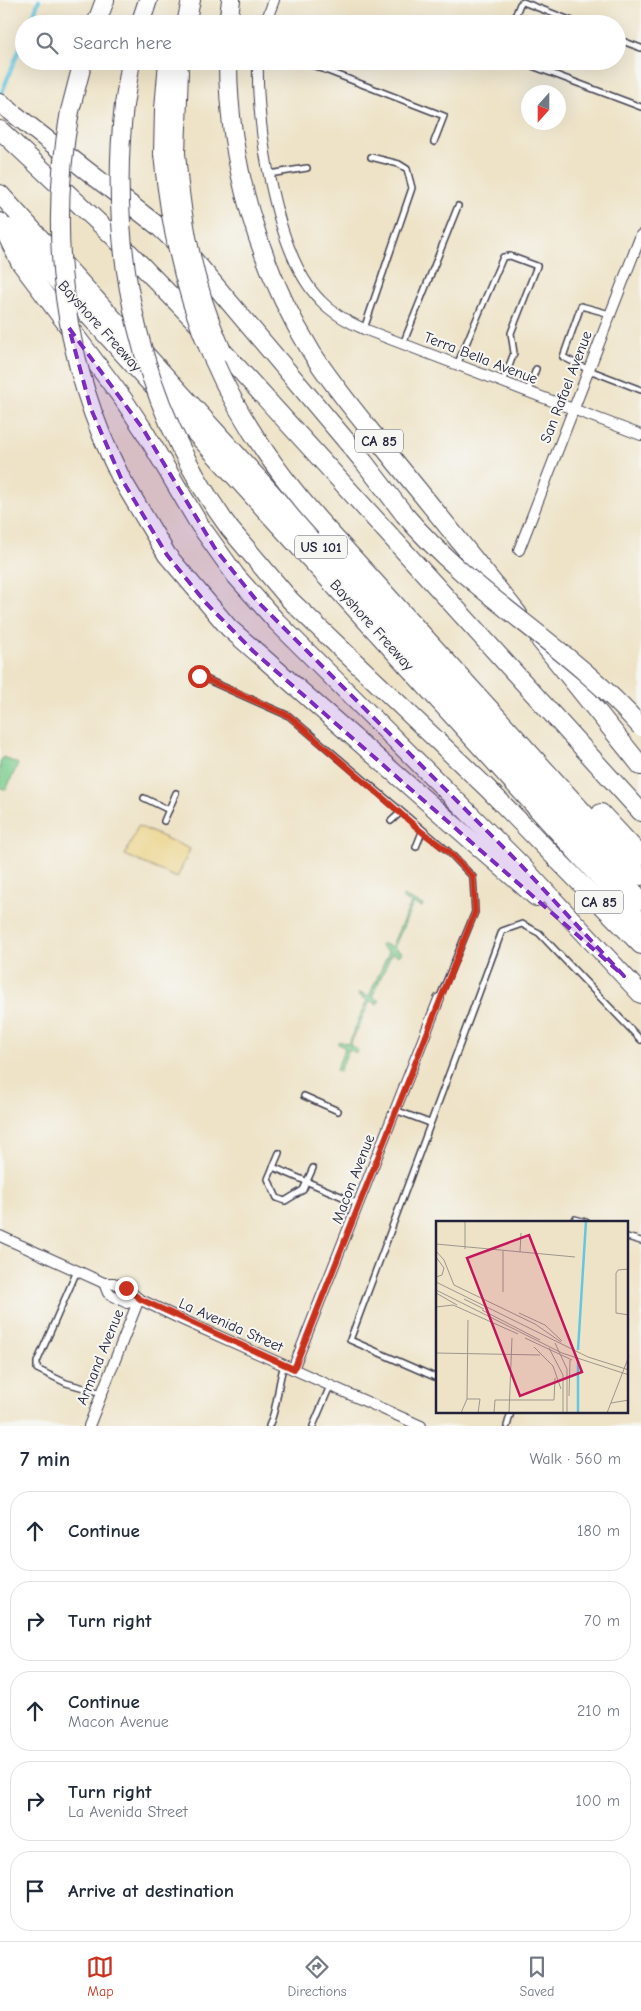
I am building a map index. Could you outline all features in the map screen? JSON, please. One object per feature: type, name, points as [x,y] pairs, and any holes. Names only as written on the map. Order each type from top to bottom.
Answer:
[{"type":"highway","points":[[100,15],[106,0]]},
{"type":"highway","points":[[143,15],[148,0]]},
{"type":"highway","points":[[176,15],[179,0]]},
{"type":"highway","points":[[188,15],[191,0]]},
{"type":"highway","points":[[229,15],[230,0]]},
{"type":"highway","points":[[81,70],[70,111],[62,161],[60,210],[63,286],[71,335],[83,386],[100,433],[120,478],[167,555],[187,581],[229,628],[479,846],[624,976]]},
{"type":"highway","name":"CA 85","points":[[130,70],[119,150],[118,199],[122,252],[136,327],[148,370],[175,438],[202,488],[230,529],[291,601],[506,807],[641,945]]},
{"type":"highway","points":[[167,70],[164,109],[170,153]]},
{"type":"highway","points":[[179,70],[170,153],[169,208],[186,290],[205,344],[231,398],[263,451],[301,501],[329,523],[641,856]]},
{"type":"highway","name":"CA 85","points":[[229,70],[233,130],[247,199],[266,260],[294,321],[312,352],[356,414],[641,766]]},
{"type":"highway","points":[[0,103],[158,226],[193,259],[364,462],[434,549],[458,571],[578,668],[641,727]]},
{"type":"highway","points":[[0,130],[107,230],[206,332],[641,812]]},
{"type":"highway","name":"US 101","points":[[0,194],[641,900]]},
{"type":"highway","points":[[0,220],[20,262],[128,406],[198,524],[236,576],[277,622],[520,864],[641,994]]},
{"type":"highway","name":"Bayshore Freeway","points":[[0,220],[641,923]]},
{"type":"highway","points":[[329,523],[641,876]]},
{"type":"highway","points":[[562,668],[641,757]]},
{"type":"street","points":[[268,15],[274,0]]},
{"type":"street","name":"Terra Bella Avenue","points":[[258,70],[259,111],[269,174],[284,230],[309,287],[329,309],[366,330],[641,435]]},
{"type":"street","name":"San Rafael Avenue","points":[[518,550],[641,235]]},
{"type":"street","name":"Macon Avenue","points":[[289,1367],[360,1204],[439,999]]},
{"type":"street","name":"La Avenida Street","points":[[0,1236],[104,1283],[114,1283],[126,1288],[140,1299],[421,1426]]},
{"type":"street","name":"Armand Avenue","points":[[88,1426],[140,1299]]},
{"type":"lane","points":[[516,15],[520,4],[523,2],[557,15]]},
{"type":"lane","points":[[626,42],[641,48]]},
{"type":"lane","points":[[325,70],[444,116],[434,142]]},
{"type":"lane","points":[[543,70],[641,107]]},
{"type":"lane","points":[[366,330],[410,200],[412,188],[407,169],[399,164],[372,158]]},
{"type":"lane","points":[[269,174],[307,168]]},
{"type":"lane","points":[[403,344],[458,206]]},
{"type":"lane","points":[[457,365],[503,257],[510,256],[537,266],[511,333],[514,353],[503,382]]},
{"type":"lane","points":[[610,314],[581,306],[563,357],[589,370],[641,390]]},
{"type":"lane","points":[[528,392],[536,369]]},
{"type":"lane","points":[[199,676],[289,716],[422,832],[449,852],[473,877],[475,912],[439,999]]},
{"type":"lane","points":[[164,821],[176,793]]},
{"type":"lane","points":[[144,798],[169,810]]},
{"type":"lane","points":[[391,821],[401,812]]},
{"type":"lane","points":[[416,847],[422,832]]},
{"type":"lane","points":[[436,1378],[350,1340],[502,931],[522,924],[539,933],[641,1040]]},
{"type":"lane","points":[[304,1096],[338,1111]]},
{"type":"lane","points":[[395,1110],[430,1122]]},
{"type":"lane","points":[[279,1153],[268,1179],[277,1198],[285,1201],[303,1190],[313,1168]]},
{"type":"lane","points":[[273,1167],[360,1204]]},
{"type":"lane","points":[[628,1237],[641,1242]]},
{"type":"lane","points":[[76,1271],[37,1362],[37,1369],[66,1383],[102,1393]]},
{"type":"lane","points":[[269,1426],[274,1415],[278,1382],[289,1367]]},
{"type":"lane","points":[[314,1426],[330,1386]]},
{"type":"highlighted area","points":[[69,328],[143,429],[216,550],[257,601],[520,864],[624,976],[253,651],[206,603],[167,555],[121,478],[91,409]]},
{"type":"green space","points":[[3,757],[18,764],[6,790],[0,787],[0,763]]},
{"type":"green space","points":[[403,896],[423,905],[422,907],[413,904],[394,948],[402,953],[399,956],[392,953],[372,997],[380,1001],[377,1004],[370,1001],[350,1045],[358,1050],[356,1053],[349,1049],[339,1072],[336,1070],[345,1048],[337,1043],[339,1041],[348,1044],[367,1000],[360,996],[359,993],[369,996],[389,952],[380,946],[383,944],[391,947],[411,903],[403,899]]},
{"type":"sand","points":[[138,826],[190,849],[177,878],[125,855]]},
{"type":"waterway","points":[[33,15],[39,0]]},
{"type":"waterway","points":[[0,97],[15,60]]},
{"type":"route","points":[[126,1288],[140,1299],[294,1369],[475,912],[473,877],[449,852],[422,832],[289,716],[199,676]]}]
